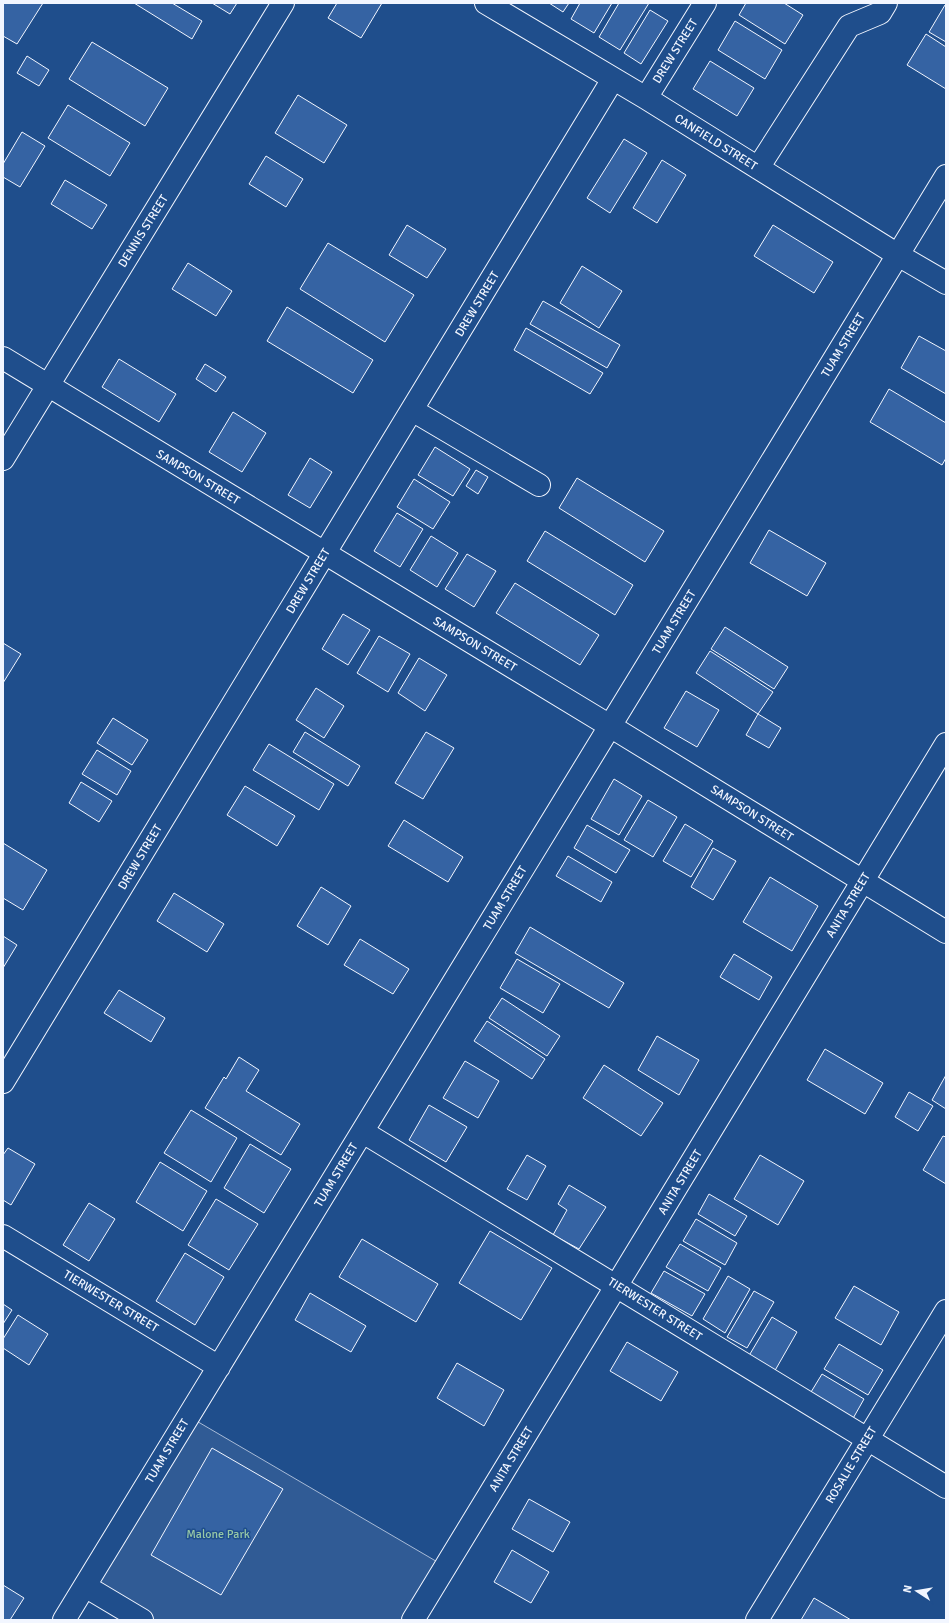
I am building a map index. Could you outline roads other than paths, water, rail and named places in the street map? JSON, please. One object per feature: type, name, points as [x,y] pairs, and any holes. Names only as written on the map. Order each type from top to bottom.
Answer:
[{"type":"street","name":"DENNIS STREET","points":[[3,459],[283,3]]},
{"type":"street","name":"CANFIELD STREET","points":[[486,3],[646,98],[898,255],[946,283]]},
{"type":"street","name":"DREW STREET","points":[[646,98],[705,3]]},
{"type":"street","points":[[758,168],[849,26],[880,13],[886,3]]},
{"type":"street","name":"DREW STREET","points":[[3,1082],[613,79]]},
{"type":"street","name":"TUAM STREET","points":[[64,1620],[946,176]]},
{"type":"street","name":"SAMPSON STREET","points":[[3,358],[610,726],[946,932]]},
{"type":"street","points":[[412,410],[539,485]]},
{"type":"street","name":"ANITA STREET","points":[[413,1620],[946,744]]},
{"type":"street","name":"TIERWESTER STREET","points":[[363,1132],[946,1488]]},
{"type":"street","name":"TIERWESTER STREET","points":[[3,1236],[219,1367]]},
{"type":"street","name":"ROSALIE STREET","points":[[757,1620],[946,1310]]},
{"type":"street","points":[[85,1586],[142,1620]]},
{"type":"park label","name":"Malone Park","points":[[218,1534]]}]
